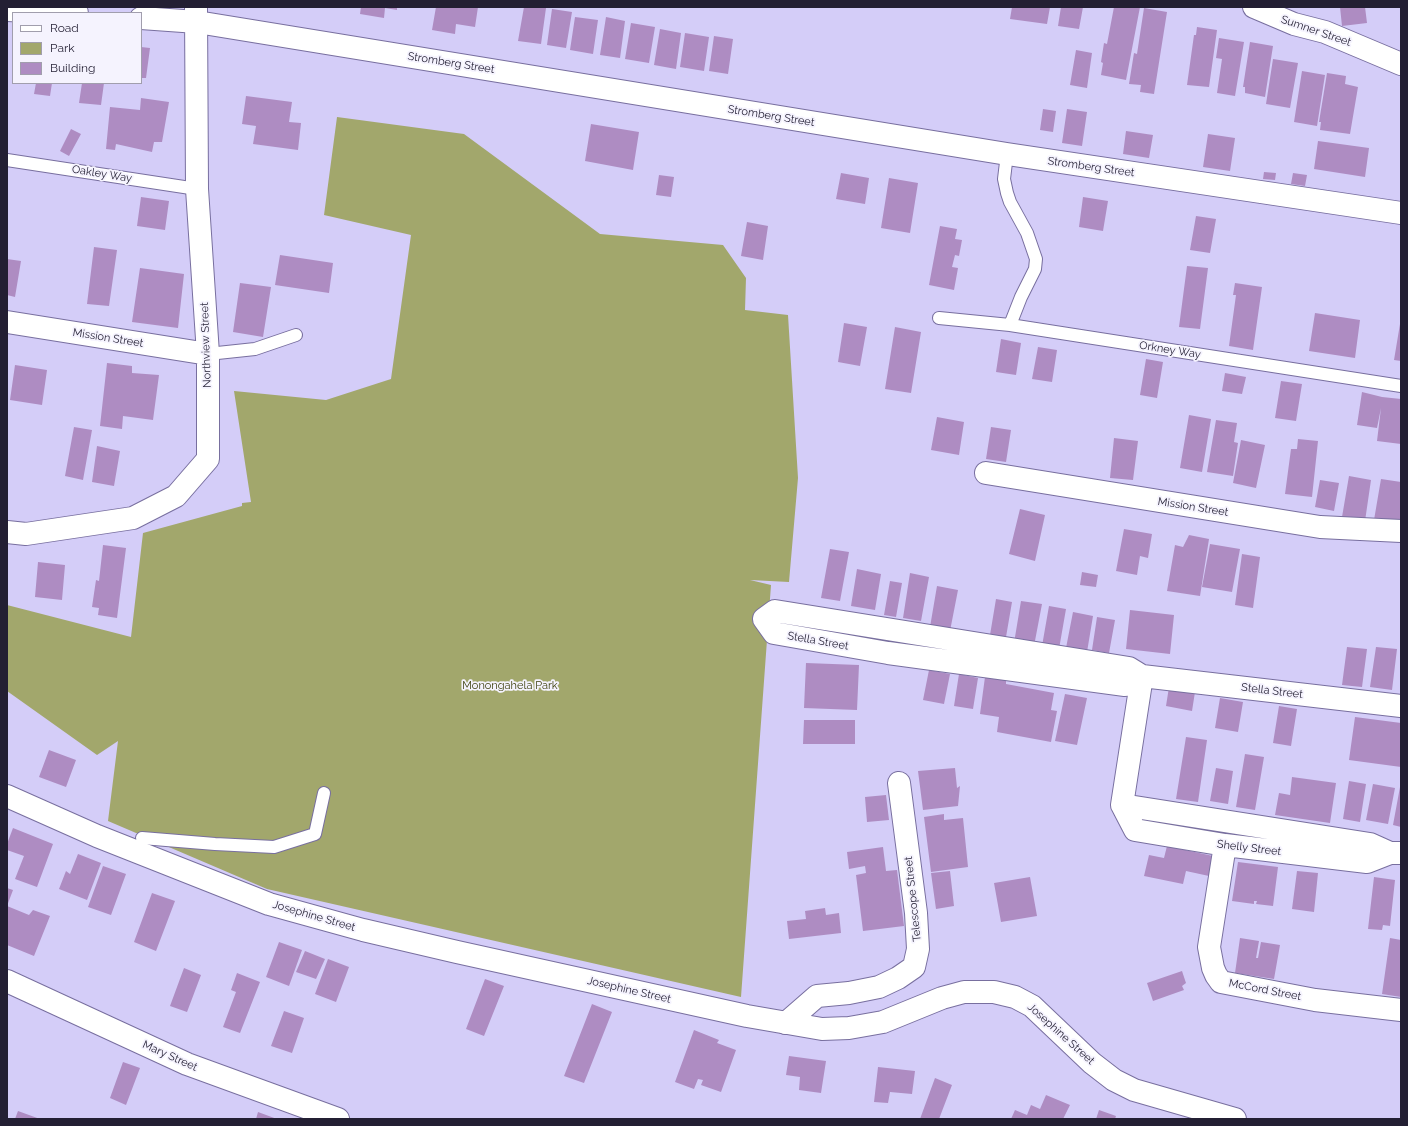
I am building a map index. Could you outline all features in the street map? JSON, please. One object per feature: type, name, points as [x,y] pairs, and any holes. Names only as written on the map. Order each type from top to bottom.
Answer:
[{"type":"street","name":"Sumner Street","points":[[1254,7],[1294,24],[1325,32],[1401,64]]},
{"type":"street","points":[[7,10],[54,12]]},
{"type":"street","name":"Stromberg Street","points":[[142,18],[197,14],[1007,154],[1401,213]]},
{"type":"street","name":"Northview Street","points":[[7,532],[26,534],[133,518],[176,496],[208,459],[208,354],[197,189],[197,14]]},
{"type":"street","name":"Mission Street","points":[[7,322],[208,354]]},
{"type":"street","name":"Mission Street","points":[[986,473],[1320,527],[1401,531]]},
{"type":"street","name":"Stella Street","points":[[1142,676],[1125,685],[888,653],[774,633],[764,619],[775,611],[1129,668],[1142,676],[1401,706]]},
{"type":"street","points":[[1122,805],[1142,676]]},
{"type":"street","name":"Telescope Street","points":[[786,1023],[818,996],[849,993],[879,987],[898,978],[914,967],[918,949],[916,913],[900,783]]},
{"type":"street","name":"Josephine Street","points":[[7,796],[97,836],[269,904],[363,930],[747,1016],[822,1029],[849,1028],[883,1022],[942,998],[964,992],[994,992],[1015,997],[1032,1006],[1092,1063],[1114,1080],[1134,1090],[1235,1119]]},
{"type":"street","name":"Shelly Street","points":[[1122,805],[1135,830],[1225,845],[1367,862],[1395,853]]},
{"type":"street","name":"Shelly Street","points":[[1122,805],[1370,844],[1395,853]]},
{"type":"street","name":"McCord Street","points":[[1225,845],[1209,947],[1213,968],[1221,982],[1315,1000],[1401,1010]]},
{"type":"street","name":"Mary Street","points":[[7,981],[186,1064],[338,1119]]},
{"type":"lane","points":[[1007,154],[1004,179],[1007,193],[1010,202],[1029,238],[1036,259],[1035,269],[1021,297],[1010,325]]},
{"type":"lane","name":"Oakley Way","points":[[7,160],[197,189]]},
{"type":"lane","name":"Orkney Way","points":[[939,318],[1010,325],[1401,386]]},
{"type":"lane","points":[[208,354],[255,349],[296,335]]},
{"type":"lane","points":[[142,838],[274,847],[315,834],[324,793]]},
{"type":"green space","name":"Monongahela Park","points":[[337,117],[464,134],[600,234],[723,245],[746,278],[745,310],[788,315],[798,478],[789,582],[750,580],[771,585],[741,997],[267,889],[108,821],[118,741],[97,755],[7,691],[7,605],[131,637],[143,533],[242,506],[242,503],[251,502],[234,391],[326,400],[391,379],[411,235],[324,215]]},
{"type":"building","points":[[361,7],[397,7],[397,10],[385,8],[384,18],[360,14]]},
{"type":"building","points":[[436,7],[478,7],[475,27],[456,24],[455,34],[432,30]]},
{"type":"building","points":[[524,7],[546,8],[541,44],[518,41]]},
{"type":"building","points":[[1012,7],[1050,7],[1047,24],[1010,19]]},
{"type":"building","points":[[1061,7],[1083,7],[1079,29],[1058,26]]},
{"type":"building","points":[[1114,7],[1140,7],[1126,80],[1101,75],[1103,63],[1101,62],[1104,43],[1107,44]]},
{"type":"building","points":[[1340,7],[1365,7],[1367,23],[1342,26]]},
{"type":"building","points":[[1144,8],[1167,12],[1154,94],[1140,92],[1141,85],[1129,84],[1134,53],[1137,54]]},
{"type":"building","points":[[552,9],[572,12],[566,48],[547,45]]},
{"type":"building","points":[[575,17],[598,20],[593,54],[570,50]]},
{"type":"building","points":[[606,17],[625,21],[620,58],[600,55]]},
{"type":"building","points":[[631,23],[655,27],[649,63],[625,59]]},
{"type":"building","points":[[1197,27],[1217,30],[1209,87],[1187,85],[1194,35],[1196,35]]},
{"type":"building","points":[[660,29],[681,33],[676,69],[654,65]]},
{"type":"building","points":[[685,33],[709,37],[704,71],[680,67]]},
{"type":"building","points":[[714,36],[733,39],[728,74],[709,71]]},
{"type":"building","points":[[1219,38],[1244,42],[1235,96],[1217,93],[1222,59],[1216,58]]},
{"type":"building","points":[[1250,42],[1273,46],[1265,97],[1245,93],[1245,87],[1243,87]]},
{"type":"building","points":[[142,47],[150,48],[146,78],[142,78]]},
{"type":"building","points":[[1076,50],[1092,53],[1087,88],[1070,85]]},
{"type":"building","points":[[1273,59],[1298,63],[1290,108],[1266,104]]},
{"type":"building","points":[[1302,71],[1325,75],[1317,126],[1294,122]]},
{"type":"building","points":[[1327,73],[1346,76],[1345,84],[1358,87],[1350,134],[1320,130],[1321,122],[1319,122]]},
{"type":"building","points":[[36,84],[52,84],[50,96],[34,94]]},
{"type":"building","points":[[82,84],[104,84],[101,105],[79,103]]},
{"type":"building","points":[[246,96],[292,102],[289,122],[301,123],[298,150],[253,144],[256,126],[242,124]]},
{"type":"building","points":[[141,98],[169,102],[162,142],[154,142],[152,152],[116,144],[115,150],[106,149],[110,107],[140,110]]},
{"type":"building","points":[[1043,109],[1056,111],[1053,132],[1040,130]]},
{"type":"building","points":[[1067,109],[1087,112],[1082,146],[1062,143]]},
{"type":"building","points":[[591,124],[639,132],[633,170],[585,161]]},
{"type":"building","points":[[71,129],[81,134],[69,156],[60,151]]},
{"type":"building","points":[[1126,131],[1153,135],[1149,158],[1123,154]]},
{"type":"building","points":[[1208,134],[1235,138],[1230,171],[1203,167]]},
{"type":"building","points":[[1318,141],[1369,148],[1365,177],[1314,169]]},
{"type":"building","points":[[1264,172],[1276,173],[1275,180],[1263,179]]},
{"type":"building","points":[[841,173],[869,178],[865,204],[836,199]]},
{"type":"building","points":[[1293,173],[1307,175],[1305,186],[1291,184]]},
{"type":"building","points":[[659,175],[674,177],[671,197],[656,195]]},
{"type":"building","points":[[889,178],[918,183],[910,233],[881,228]]},
{"type":"building","points":[[141,197],[169,201],[165,230],[137,226]]},
{"type":"building","points":[[1083,197],[1108,201],[1103,231],[1079,227]]},
{"type":"building","points":[[1196,216],[1216,219],[1210,253],[1190,250]]},
{"type":"building","points":[[747,222],[768,226],[763,260],[741,256]]},
{"type":"building","points":[[940,226],[957,229],[955,239],[962,240],[959,256],[955,255],[952,267],[958,268],[954,290],[929,285]]},
{"type":"building","points":[[94,247],[117,250],[109,306],[87,304]]},
{"type":"building","points":[[280,255],[333,263],[329,293],[275,285]]},
{"type":"building","points":[[7,259],[21,261],[15,297],[7,295]]},
{"type":"building","points":[[1187,266],[1208,268],[1200,329],[1179,327]]},
{"type":"building","points":[[140,268],[184,274],[178,328],[132,322]]},
{"type":"building","points":[[240,283],[271,287],[263,337],[233,332]]},
{"type":"building","points":[[1235,283],[1262,287],[1253,350],[1229,346],[1236,295],[1233,295]]},
{"type":"building","points":[[1315,313],[1360,320],[1355,358],[1309,351]]},
{"type":"building","points":[[844,323],[867,327],[860,366],[838,362]]},
{"type":"building","points":[[1401,324],[1401,361],[1394,360]]},
{"type":"building","points":[[895,327],[921,332],[911,393],[885,389]]},
{"type":"building","points":[[1001,339],[1021,343],[1016,375],[996,372]]},
{"type":"building","points":[[1038,347],[1057,350],[1052,382],[1032,379]]},
{"type":"building","points":[[1146,359],[1163,362],[1157,398],[1140,395]]},
{"type":"building","points":[[107,363],[132,366],[132,373],[159,375],[153,420],[123,416],[122,429],[100,426]]},
{"type":"building","points":[[15,365],[47,370],[42,405],[10,400]]},
{"type":"building","points":[[1225,373],[1246,377],[1242,394],[1222,391]]},
{"type":"building","points":[[1281,381],[1302,384],[1296,421],[1275,418]]},
{"type":"building","points":[[1362,392],[1382,397],[1401,399],[1401,444],[1377,441],[1381,408],[1377,428],[1357,425]]},
{"type":"building","points":[[1189,415],[1211,419],[1202,472],[1180,468]]},
{"type":"building","points":[[937,417],[964,422],[959,455],[931,450]]},
{"type":"building","points":[[1216,420],[1237,423],[1234,442],[1238,443],[1233,476],[1207,472]]},
{"type":"building","points":[[74,427],[92,430],[83,480],[65,476]]},
{"type":"building","points":[[991,427],[1011,430],[1006,462],[986,459]]},
{"type":"building","points":[[1114,438],[1138,441],[1133,480],[1110,478]]},
{"type":"building","points":[[1298,439],[1318,441],[1312,497],[1285,494],[1291,449],[1297,449]]},
{"type":"building","points":[[1241,440],[1265,445],[1256,488],[1233,483]]},
{"type":"building","points":[[97,446],[120,451],[114,486],[92,482]]},
{"type":"building","points":[[1349,476],[1371,480],[1365,521],[1342,517]]},
{"type":"building","points":[[1381,479],[1401,482],[1401,524],[1374,520]]},
{"type":"building","points":[[1320,480],[1339,483],[1334,511],[1315,507]]},
{"type":"building","points":[[1020,509],[1045,515],[1035,561],[1009,554]]},
{"type":"building","points":[[1124,529],[1152,534],[1148,558],[1140,556],[1137,575],[1116,571]]},
{"type":"building","points":[[1189,535],[1209,539],[1200,596],[1167,591],[1175,545],[1183,547]]},
{"type":"building","points":[[1210,544],[1240,549],[1232,592],[1202,587]]},
{"type":"building","points":[[103,545],[126,548],[117,618],[98,615],[99,608],[92,607],[96,580],[99,581]]},
{"type":"building","points":[[830,549],[849,552],[840,601],[821,598]]},
{"type":"building","points":[[1242,554],[1260,557],[1253,608],[1235,605]]},
{"type":"building","points":[[38,562],[65,565],[62,600],[35,597]]},
{"type":"building","points":[[857,569],[881,574],[875,610],[851,606]]},
{"type":"building","points":[[1082,572],[1098,575],[1096,587],[1080,585]]},
{"type":"building","points":[[910,573],[929,577],[921,621],[903,618]]},
{"type":"building","points":[[890,581],[902,583],[896,617],[884,615]]},
{"type":"building","points":[[937,586],[958,590],[950,631],[930,627]]},
{"type":"building","points":[[996,599],[1012,602],[1006,637],[990,635]]},
{"type":"building","points":[[1021,601],[1042,604],[1034,646],[1014,643]]},
{"type":"building","points":[[1049,606],[1066,609],[1059,649],[1042,646]]},
{"type":"building","points":[[1130,610],[1174,615],[1170,654],[1126,649]]},
{"type":"building","points":[[1073,612],[1093,616],[1087,652],[1066,648]]},
{"type":"building","points":[[1097,617],[1115,620],[1109,653],[1092,650]]},
{"type":"building","points":[[1347,647],[1367,649],[1362,687],[1342,685]]},
{"type":"building","points":[[1376,647],[1397,649],[1392,690],[1370,687]]},
{"type":"building","points":[[806,663],[859,665],[857,710],[804,708]]},
{"type":"building","points":[[929,670],[950,674],[944,704],[923,700]]},
{"type":"building","points":[[959,674],[978,678],[973,709],[954,706]]},
{"type":"building","points":[[985,677],[1006,680],[1006,684],[1054,693],[1051,710],[1057,711],[1051,742],[997,732],[999,717],[980,714]]},
{"type":"building","points":[[1169,687],[1195,692],[1192,711],[1166,706]]},
{"type":"building","points":[[1065,694],[1087,698],[1077,745],[1055,741]]},
{"type":"building","points":[[1220,698],[1243,702],[1238,732],[1215,728]]},
{"type":"building","points":[[1279,706],[1297,709],[1291,746],[1273,743]]},
{"type":"building","points":[[1355,717],[1401,723],[1401,767],[1349,760]]},
{"type":"building","points":[[804,720],[855,720],[855,744],[803,744]]},
{"type":"building","points":[[1186,737],[1207,740],[1198,802],[1176,799]]},
{"type":"building","points":[[49,750],[76,760],[66,787],[39,777]]},
{"type":"building","points":[[1245,754],[1264,757],[1255,810],[1236,807]]},
{"type":"building","points":[[955,768],[957,788],[960,786],[958,806],[923,810],[918,771]]},
{"type":"building","points":[[1216,768],[1233,771],[1228,804],[1210,801]]},
{"type":"building","points":[[1292,777],[1336,783],[1330,823],[1275,815],[1279,793],[1290,795]]},
{"type":"building","points":[[1349,781],[1366,784],[1360,822],[1343,819]]},
{"type":"building","points":[[1373,784],[1395,788],[1388,824],[1366,820]]},
{"type":"building","points":[[1401,787],[1401,827],[1393,825]]},
{"type":"building","points":[[886,795],[889,820],[867,822],[865,797]]},
{"type":"building","points":[[944,814],[944,820],[963,818],[968,867],[931,872],[924,817]]},
{"type":"building","points":[[13,828],[53,844],[37,887],[15,879],[24,856],[7,850],[7,844]]},
{"type":"building","points":[[1167,846],[1213,856],[1209,876],[1186,871],[1183,884],[1144,876],[1149,855],[1164,858]]},
{"type":"building","points":[[883,847],[886,871],[897,870],[904,926],[863,931],[856,875],[866,873],[865,866],[849,869],[847,852]]},
{"type":"building","points":[[78,854],[101,863],[87,900],[59,889],[66,871],[70,874]]},
{"type":"building","points":[[1238,862],[1278,867],[1273,906],[1256,904],[1257,901],[1254,901],[1254,904],[1232,901]]},
{"type":"building","points":[[103,866],[126,874],[111,915],[88,907]]},
{"type":"building","points":[[950,871],[954,906],[936,909],[931,873]]},
{"type":"building","points":[[1297,871],[1318,873],[1314,912],[1292,909]]},
{"type":"building","points":[[1030,877],[1037,916],[1001,922],[994,883]]},
{"type":"building","points":[[1374,877],[1395,880],[1390,926],[1383,925],[1382,930],[1368,929]]},
{"type":"building","points":[[7,888],[13,890],[7,906]]},
{"type":"building","points":[[152,893],[175,901],[156,951],[134,942]]},
{"type":"building","points":[[7,906],[29,915],[33,910],[50,916],[34,956],[7,945]]},
{"type":"building","points":[[825,908],[826,915],[839,913],[841,933],[789,939],[787,921],[806,919],[805,911]]},
{"type":"building","points":[[1240,938],[1259,941],[1256,958],[1258,958],[1261,942],[1280,945],[1274,979],[1235,973]]},
{"type":"building","points":[[1390,938],[1401,940],[1401,997],[1382,994]]},
{"type":"building","points":[[279,942],[302,950],[289,986],[266,977]]},
{"type":"building","points":[[305,951],[325,959],[316,979],[296,972]]},
{"type":"building","points":[[328,959],[349,967],[336,1002],[315,994]]},
{"type":"building","points":[[184,968],[201,975],[187,1012],[170,1006]]},
{"type":"building","points":[[1182,971],[1186,983],[1182,986],[1184,990],[1153,1001],[1147,983]]},
{"type":"building","points":[[237,973],[260,982],[240,1033],[223,1027],[236,992],[231,990]]},
{"type":"building","points":[[485,979],[504,986],[484,1036],[466,1029]]},
{"type":"building","points":[[592,1004],[612,1012],[584,1083],[564,1076]]},
{"type":"building","points":[[284,1011],[304,1018],[292,1053],[271,1046]]},
{"type":"building","points":[[694,1030],[719,1040],[717,1043],[736,1050],[721,1092],[701,1085],[703,1080],[698,1079],[694,1089],[675,1082]]},
{"type":"building","points":[[789,1056],[826,1061],[821,1093],[799,1090],[800,1077],[786,1075]]},
{"type":"building","points":[[123,1062],[140,1068],[126,1105],[110,1098]]},
{"type":"building","points":[[878,1067],[915,1071],[912,1094],[890,1092],[888,1103],[874,1102]]},
{"type":"building","points":[[935,1078],[952,1085],[939,1119],[920,1119]]},
{"type":"building","points":[[1046,1095],[1070,1105],[1063,1119],[1011,1119],[1015,1110],[1027,1115],[1031,1105],[1040,1109]]},
{"type":"building","points":[[1099,1110],[1116,1116],[1115,1119],[1096,1119]]},
{"type":"building","points":[[18,1111],[40,1119],[15,1119]]},
{"type":"building","points":[[258,1112],[277,1119],[256,1119]]}]
